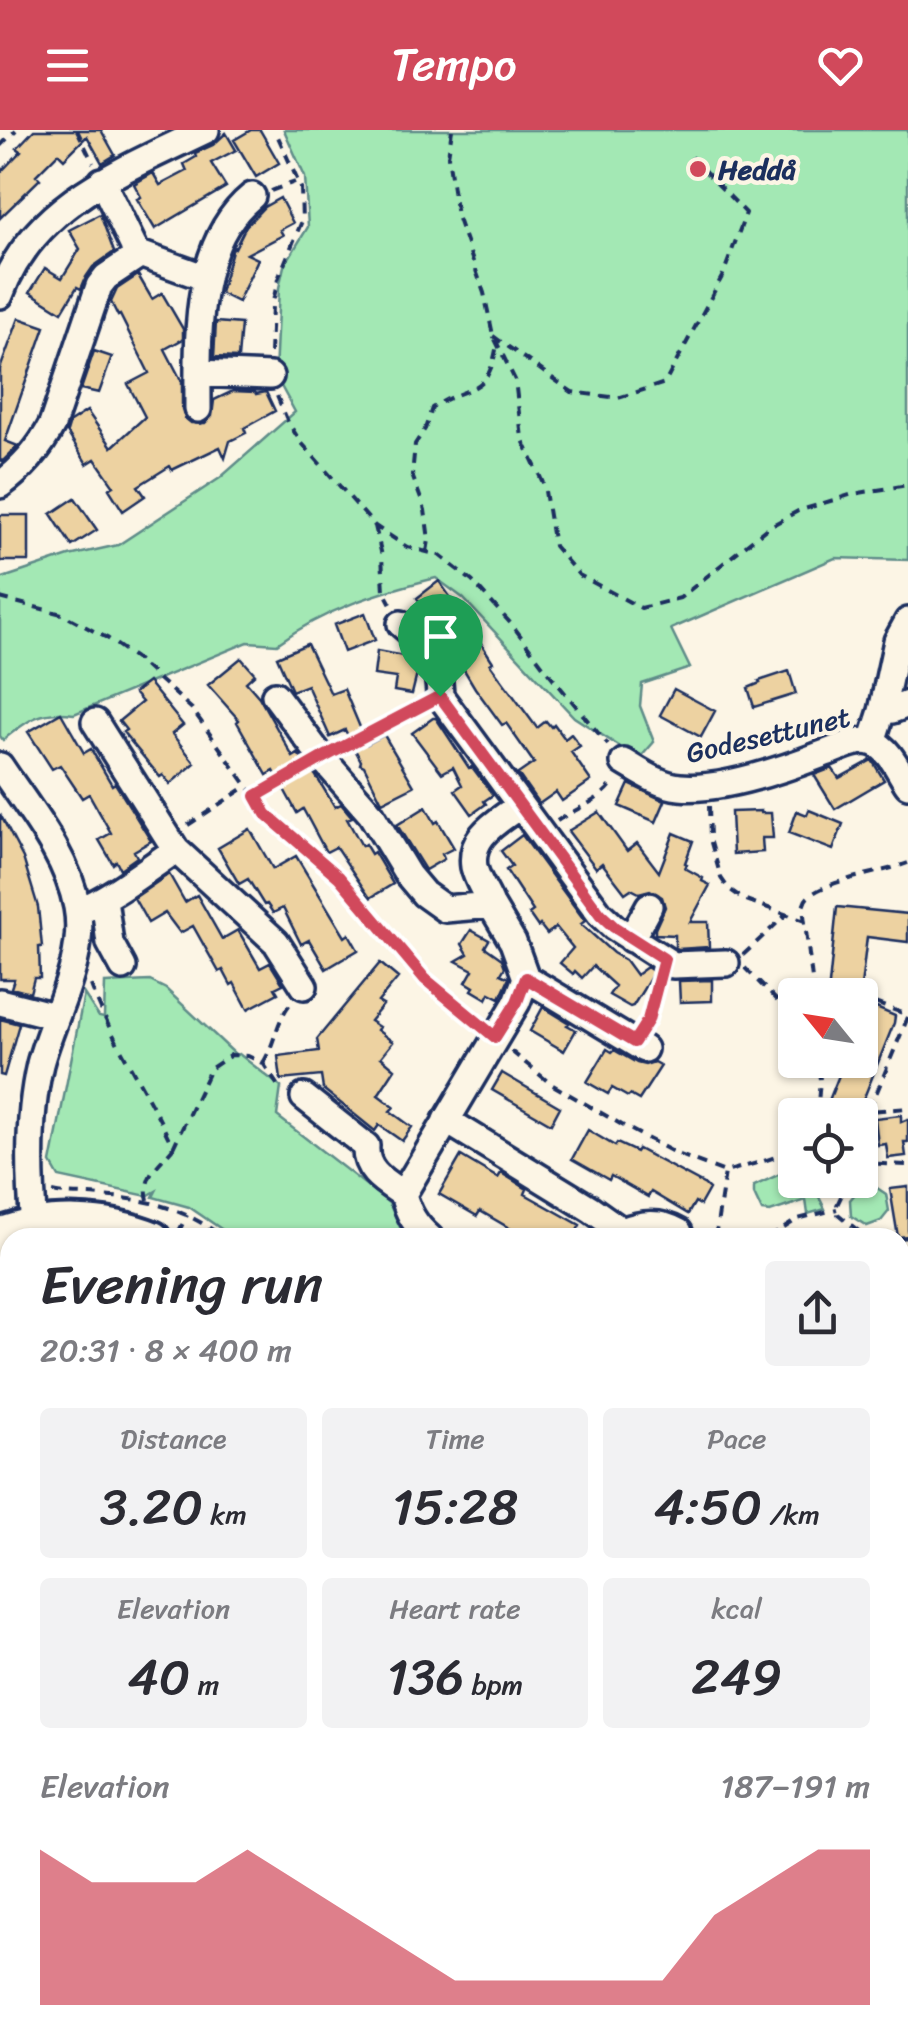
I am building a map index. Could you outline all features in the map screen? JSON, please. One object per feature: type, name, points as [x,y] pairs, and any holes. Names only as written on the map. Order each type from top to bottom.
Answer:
[{"type":"main road","points":[[24,1228],[75,1223],[126,1228]]},
{"type":"street","points":[[2,282],[36,233],[60,209],[102,181],[206,130]]},
{"type":"street","points":[[102,181],[136,254],[206,278]]},
{"type":"street","points":[[198,409],[200,298],[214,252],[236,212],[252,196]]},
{"type":"street","points":[[0,485],[42,444],[52,425],[99,286],[136,254]]},
{"type":"street","points":[[198,373],[270,376]]},
{"type":"street","name":"Godesettunet","points":[[872,742],[897,642],[908,621]]},
{"type":"street","points":[[401,624],[433,655],[440,696],[600,914],[673,966],[729,964]]},
{"type":"street","points":[[275,695],[371,814],[424,894],[446,909],[491,906]]},
{"type":"street","name":"Godesettunet","points":[[882,711],[908,704]]},
{"type":"street","points":[[95,722],[173,844],[276,942],[304,986]]},
{"type":"street","name":"Godesettunet","points":[[624,762],[660,782],[679,787],[708,786],[790,766],[860,741],[883,748],[908,783]]},
{"type":"street","points":[[0,766],[58,856],[78,911],[77,948],[40,1066],[33,1105],[34,1225]]},
{"type":"street","points":[[520,805],[482,833],[474,846],[474,866],[491,906],[513,942],[526,978],[639,1046]]},
{"type":"street","points":[[78,911],[104,899],[173,844]]},
{"type":"street","points":[[104,899],[110,943],[122,967]]},
{"type":"street","points":[[631,939],[649,906]]},
{"type":"street","points":[[403,1194],[517,1002],[526,978]]},
{"type":"street","points":[[0,1002],[55,1016]]},
{"type":"street","points":[[304,1097],[366,1146],[370,1167],[403,1194],[419,1228]]},
{"type":"street","points":[[446,1120],[542,1177],[615,1228]]},
{"type":"street","points":[[633,1228],[652,1224],[671,1228]]},
{"type":"path","points":[[0,146],[16,130]]},
{"type":"path","points":[[77,130],[102,181]]},
{"type":"path","points":[[275,130],[300,188],[302,221],[278,279],[272,306],[270,376],[281,408],[300,441],[375,526],[407,547],[439,555],[472,581],[624,762],[610,788],[566,815]]},
{"type":"path","points":[[452,130],[448,156],[454,200],[467,247],[484,293],[493,335],[515,380],[522,438],[544,485],[554,546],[579,575],[641,608],[680,598],[767,528],[798,511],[853,494],[908,485]]},
{"type":"path","points":[[493,335],[572,392],[618,398],[665,384],[723,275],[746,213],[692,157]]},
{"type":"path","points":[[427,552],[430,540],[425,510],[412,475],[415,444],[432,408],[484,382],[494,364],[497,344]]},
{"type":"path","points":[[375,526],[384,591],[401,624]]},
{"type":"path","points":[[0,598],[62,614],[136,658],[192,709],[266,814],[339,877],[425,979],[550,1084],[676,1153],[725,1172],[778,1157]]},
{"type":"path","points":[[256,796],[440,696]]},
{"type":"path","points":[[173,844],[247,786]]},
{"type":"path","points":[[708,786],[710,839],[721,878],[728,888],[743,899],[804,921]]},
{"type":"path","points":[[812,978],[803,907],[807,898],[815,892],[908,864]]},
{"type":"path","points":[[729,964],[788,914]]},
{"type":"path","points":[[639,1046],[664,959]]},
{"type":"path","points":[[729,964],[750,971],[778,1001]]},
{"type":"path","points":[[87,973],[103,1018],[173,1148]]},
{"type":"path","points":[[264,1063],[282,1014],[304,986]]},
{"type":"path","points":[[874,1098],[908,1016],[878,1004]]},
{"type":"path","points":[[148,1200],[144,1186],[173,1148],[210,1069],[231,1055],[248,1056],[264,1063],[280,1089],[288,1088],[304,1097]]},
{"type":"path","points":[[878,1110],[908,1108]]},
{"type":"path","points":[[878,1164],[908,1165]]},
{"type":"path","points":[[717,1228],[725,1172]]},
{"type":"path","points":[[840,1198],[837,1209],[840,1218],[854,1228]]},
{"type":"path","points":[[784,1228],[798,1218],[837,1209]]},
{"type":"path","points":[[180,1228],[187,1215]]},
{"type":"green space","points":[[284,130],[908,130],[908,560],[835,558],[671,629],[690,668],[642,684],[640,706],[654,742],[639,759],[574,717],[463,598],[436,578],[353,603],[277,644],[248,642],[74,714],[52,713],[36,718],[3,740],[0,579],[118,545],[220,478],[295,412],[275,375],[279,288],[284,266],[308,227],[305,177]]},
{"type":"green space","points":[[150,981],[166,989],[236,1055],[281,1087],[277,1116],[389,1203],[401,1228],[220,1228],[189,1207],[153,1197],[156,1191],[147,1196],[59,1177],[51,1163],[84,994],[99,1017],[104,1018],[105,983]]},
{"type":"green space","points":[[778,1175],[778,1198],[820,1198],[825,1209],[808,1214],[806,1200],[762,1211],[754,1186]]},
{"type":"green space","points":[[878,1189],[886,1194],[889,1211],[881,1221],[867,1226],[851,1216],[850,1200],[878,1198]]},
{"type":"building","points":[[34,130],[101,130],[115,155],[102,163],[87,136],[64,159],[58,153],[36,175],[40,179],[0,218],[0,173]]},
{"type":"building","points":[[251,130],[260,130],[279,163],[256,177],[234,140]]},
{"type":"building","points":[[226,133],[236,150],[211,163],[226,187],[155,229],[137,199],[141,197],[134,184],[153,173],[160,185],[187,171],[184,164],[196,157],[195,153],[213,145]]},
{"type":"building","points":[[280,198],[293,223],[280,230],[283,235],[247,254],[258,259],[238,302],[220,293],[233,247],[246,226],[264,207]]},
{"type":"building","points":[[100,214],[114,252],[93,267],[62,312],[30,292],[45,268],[62,278],[80,249],[69,230]]},
{"type":"building","points":[[138,275],[152,299],[162,293],[183,329],[183,339],[165,349],[182,382],[185,418],[191,423],[205,423],[212,416],[214,400],[233,391],[266,392],[275,411],[244,428],[246,433],[230,441],[225,458],[220,447],[172,470],[170,466],[138,486],[145,496],[123,511],[109,489],[114,486],[95,459],[87,464],[67,432],[70,422],[87,411],[112,447],[145,417],[128,384],[149,373],[111,302],[117,289]]},
{"type":"building","points":[[19,318],[45,327],[5,441],[18,446],[3,461],[0,369]]},
{"type":"building","points":[[216,322],[241,324],[238,358],[214,357]]},
{"type":"building","points":[[94,351],[112,357],[99,393],[81,389]]},
{"type":"building","points":[[75,498],[97,530],[72,546],[51,514]]},
{"type":"building","points":[[0,515],[29,515],[29,561],[0,561]]},
{"type":"building","points":[[439,581],[493,662],[490,664],[537,728],[546,721],[551,727],[554,724],[565,739],[571,734],[580,746],[571,752],[591,781],[562,801],[556,792],[539,804],[518,774],[534,763],[475,688],[417,598]]},
{"type":"building","points":[[365,613],[375,640],[344,652],[334,625]]},
{"type":"building","points":[[307,644],[331,694],[344,689],[367,744],[384,735],[414,786],[382,802],[345,730],[330,737],[307,685],[292,691],[277,657]]},
{"type":"building","points":[[377,651],[414,658],[419,666],[412,694],[394,691],[396,678],[374,675]]},
{"type":"building","points":[[241,658],[255,674],[246,682],[259,697],[293,757],[298,754],[335,807],[341,804],[352,817],[347,819],[362,846],[365,844],[371,854],[374,852],[393,884],[370,898],[336,847],[326,852],[303,809],[297,813],[274,771],[267,775],[239,720],[208,685]]},
{"type":"building","points":[[789,671],[796,694],[754,707],[748,688]]},
{"type":"building","points":[[148,682],[183,725],[172,734],[195,763],[170,784],[123,732],[126,730],[119,721],[142,702],[134,693]]},
{"type":"building","points":[[674,689],[715,711],[701,737],[660,715]]},
{"type":"building","points":[[61,713],[84,753],[91,749],[151,841],[134,851],[137,857],[120,869],[99,840],[111,833],[89,794],[82,798],[60,765],[52,769],[28,732]]},
{"type":"building","points":[[433,718],[493,795],[472,814],[455,790],[462,785],[453,767],[442,773],[412,733]]},
{"type":"building","points":[[872,760],[884,780],[835,809],[814,775],[832,768],[839,778]]},
{"type":"building","points":[[629,784],[665,801],[656,822],[619,806]]},
{"type":"building","points":[[426,807],[454,848],[425,870],[397,825]]},
{"type":"building","points":[[809,810],[843,824],[833,850],[789,833],[797,811],[807,815]]},
{"type":"building","points":[[599,812],[627,851],[637,843],[659,872],[674,833],[693,841],[685,868],[710,885],[690,922],[708,922],[709,947],[678,949],[675,935],[655,934],[665,907],[662,897],[650,890],[639,893],[631,889],[625,893],[602,863],[596,868],[568,831]]},
{"type":"building","points":[[731,812],[771,813],[773,838],[762,838],[763,852],[733,854]]},
{"type":"building","points":[[0,814],[23,858],[38,907],[40,978],[34,978],[30,993],[11,988],[14,979],[0,979]]},
{"type":"building","points":[[250,829],[273,869],[296,856],[345,937],[349,934],[358,950],[326,969],[309,940],[301,944],[283,908],[273,913],[248,879],[239,884],[218,848]]},
{"type":"building","points":[[522,835],[585,921],[581,924],[625,960],[636,975],[647,967],[654,972],[633,1006],[609,995],[615,986],[593,966],[582,978],[560,963],[573,948],[556,927],[547,934],[538,927],[529,914],[533,911],[506,870],[512,866],[501,851]]},
{"type":"building","points":[[169,874],[185,902],[197,895],[222,939],[238,930],[260,968],[270,963],[283,984],[275,988],[278,993],[248,1009],[234,983],[231,985],[223,970],[219,972],[193,926],[180,933],[165,913],[148,923],[134,898]]},
{"type":"building","points":[[837,907],[908,914],[908,942],[867,937],[862,978],[830,978]]},
{"type":"building","points":[[471,930],[489,940],[485,947],[502,959],[505,967],[501,974],[509,978],[500,998],[490,993],[487,999],[472,990],[474,987],[466,982],[473,970],[456,961],[468,954],[462,944]]},
{"type":"building","points":[[380,963],[398,978],[378,1002],[383,1005],[370,1021],[393,1042],[381,1057],[395,1069],[378,1095],[394,1107],[390,1111],[412,1127],[402,1141],[379,1125],[375,1131],[323,1089],[321,1076],[281,1080],[278,1056],[319,1051],[317,1039]]},
{"type":"building","points":[[712,980],[712,1001],[680,1002],[679,981]]},
{"type":"building","points":[[543,1007],[576,1030],[564,1051],[530,1031]]},
{"type":"building","points":[[878,1009],[895,1016],[878,1063]]},
{"type":"building","points":[[0,1019],[19,1024],[4,1076],[0,1075]]},
{"type":"building","points":[[607,1049],[637,1063],[654,1062],[661,1066],[639,1100],[612,1088],[608,1094],[587,1082]]},
{"type":"building","points":[[502,1073],[560,1107],[551,1124],[492,1090]]},
{"type":"building","points":[[838,1078],[872,1078],[864,1098],[830,1098]]},
{"type":"building","points":[[901,1115],[901,1122],[908,1119],[906,1156],[888,1158],[886,1144],[878,1145],[878,1118]]},
{"type":"building","points":[[588,1130],[615,1146],[617,1143],[636,1152],[638,1149],[705,1185],[709,1189],[700,1205],[695,1202],[688,1214],[651,1192],[648,1197],[572,1159]]},
{"type":"building","points":[[461,1156],[498,1178],[501,1173],[527,1189],[525,1194],[580,1225],[509,1228],[480,1211],[477,1216],[439,1194]]},
{"type":"building","points":[[908,1187],[908,1228],[896,1228],[890,1189]]},
{"type":"place","name":"Heddå","points":[[698,169]]},
{"type":"route","points":[[440,696],[600,914],[664,959],[648,1020],[634,1042],[526,978],[517,1002],[495,1037],[425,979],[339,877],[266,814],[256,796],[440,696]]}]
